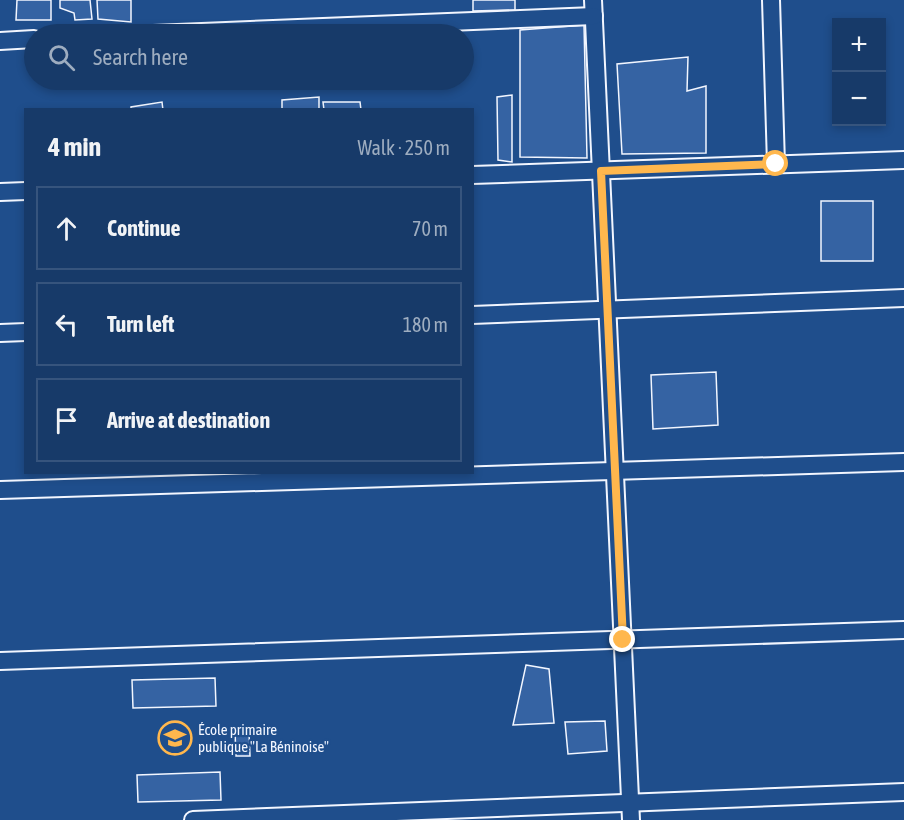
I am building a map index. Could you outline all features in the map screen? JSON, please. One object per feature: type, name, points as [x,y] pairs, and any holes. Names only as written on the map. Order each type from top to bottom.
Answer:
[{"type":"street","points":[[771,0],[776,164]]},
{"type":"street","points":[[323,24],[594,8],[631,820]]},
{"type":"street","points":[[0,41],[24,40]]},
{"type":"street","points":[[474,175],[904,160]]},
{"type":"street","points":[[0,192],[24,191]]},
{"type":"street","points":[[474,315],[904,297]]},
{"type":"street","points":[[0,333],[24,332]]},
{"type":"street","points":[[0,490],[904,462]]},
{"type":"street","points":[[0,661],[904,630]]},
{"type":"street","points":[[193,820],[904,792]]},
{"type":"building","points":[[17,0],[51,0],[51,20],[16,20]]},
{"type":"building","points":[[60,0],[90,0],[92,19],[75,20],[74,13],[60,8]]},
{"type":"building","points":[[97,0],[131,0],[131,22],[98,19]]},
{"type":"building","points":[[473,0],[515,0],[515,10],[473,11]]},
{"type":"building","points":[[584,25],[587,158],[520,157],[520,30]]},
{"type":"building","points":[[688,57],[687,91],[706,86],[706,153],[622,154],[617,64]]},
{"type":"building","points":[[512,95],[512,162],[498,160],[497,97]]},
{"type":"building","points":[[319,97],[319,108],[282,108],[282,100]]},
{"type":"building","points":[[162,102],[163,108],[131,108]]},
{"type":"building","points":[[323,102],[360,102],[361,108],[324,108]]},
{"type":"building","points":[[821,201],[873,201],[873,261],[821,261]]},
{"type":"building","points":[[716,372],[718,425],[653,429],[651,375]]},
{"type":"building","points":[[526,665],[549,669],[554,723],[513,725]]},
{"type":"building","points":[[215,678],[216,706],[133,708],[132,680]]},
{"type":"building","points":[[605,721],[607,751],[568,754],[565,722]]},
{"type":"building","points":[[235,732],[249,732],[250,756],[236,756]]},
{"type":"building","points":[[220,772],[221,800],[138,802],[137,775]]},
{"type":"place","name":"École primaire publique \"La Béninoise\"","points":[[175,738]]},
{"type":"route","points":[[623,640],[601,171],[776,164]]}]
